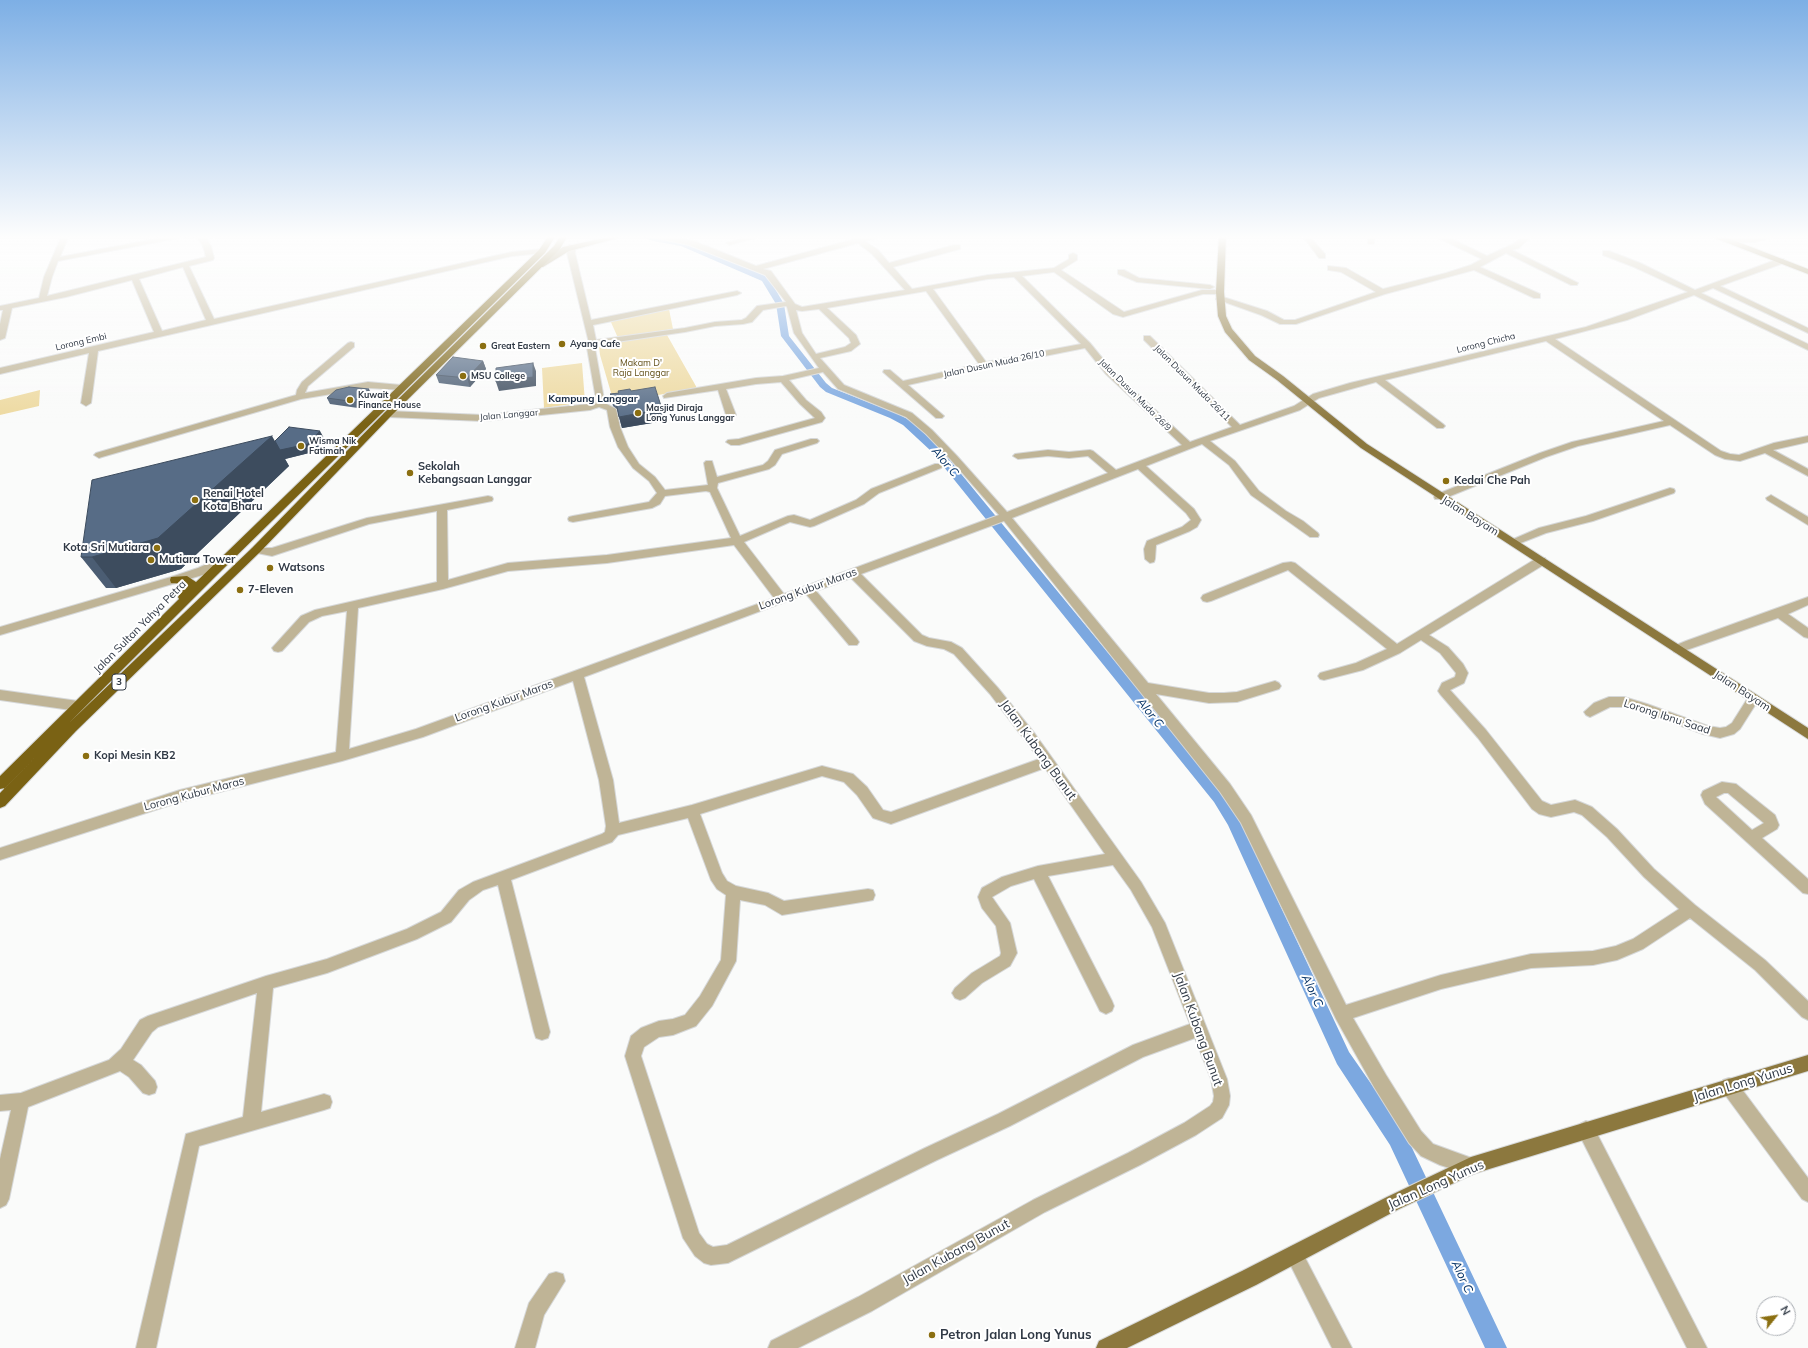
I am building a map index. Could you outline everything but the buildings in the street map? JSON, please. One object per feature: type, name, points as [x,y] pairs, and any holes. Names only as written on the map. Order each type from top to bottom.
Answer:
[{"type":"highway","name":"Jalan Sultan Yahya Petra","points":[[0,784],[214,571],[494,298]]},
{"type":"highway","name":"3","points":[[0,802],[72,728],[241,565],[388,414],[506,298]]},
{"type":"highway","points":[[175,580],[187,580],[191,583],[179,607]]},
{"type":"main road","name":"Jalan Bayam","points":[[1220,298],[1222,316],[1228,330],[1271,380],[1305,403],[1333,428],[1364,446],[1808,734]]},
{"type":"main road","name":"Jalan Long Yunus","points":[[1106,1348],[1394,1203],[1471,1166],[1519,1153],[1586,1130],[1808,1063]]},
{"type":"street","points":[[1,338],[4,307],[43,298]]},
{"type":"street","points":[[143,298],[159,334]]},
{"type":"street","points":[[200,298],[211,322]]},
{"type":"street","name":"Lorong Embi","points":[[0,370],[318,298]]},
{"type":"street","points":[[582,298],[593,343],[591,348],[600,399],[599,403],[611,409],[615,427],[623,447],[636,466],[652,478],[662,493]]},
{"type":"street","points":[[588,323],[713,298]]},
{"type":"street","points":[[787,298],[789,301],[788,305],[798,333],[822,370],[840,387],[896,409],[914,420],[929,432],[954,458],[1225,788],[1246,819],[1342,1014],[1380,1081],[1415,1137],[1427,1150],[1471,1166]]},
{"type":"street","points":[[593,343],[685,330],[715,324],[743,322],[751,319],[761,308],[772,306],[788,305],[800,309],[873,298]]},
{"type":"street","points":[[935,298],[984,365]]},
{"type":"street","name":"Jalan Dusun Muda 26/9","points":[[1040,298],[1087,345],[1109,372],[1188,446]]},
{"type":"street","points":[[1096,298],[1123,315],[1183,298]]},
{"type":"street","points":[[1231,298],[1280,321],[1291,322],[1364,298]]},
{"type":"street","name":"Lorong Chicha","points":[[1139,465],[1305,403],[1316,396],[1378,379],[1617,320],[1681,298]]},
{"type":"street","points":[[1705,298],[1808,347]]},
{"type":"street","points":[[1739,298],[1808,331]]},
{"type":"street","points":[[814,358],[848,349],[856,344],[853,337],[821,306]]},
{"type":"street","name":"Jalan Dusun Muda 26/11","points":[[1147,338],[1238,428]]},
{"type":"street","points":[[1547,338],[1718,453],[1728,457],[1740,458],[1778,446],[1808,439]]},
{"type":"street","points":[[300,397],[301,390],[305,384],[351,345]]},
{"type":"street","name":"Jalan Dusun Muda 26/10","points":[[901,384],[984,365],[1087,345]]},
{"type":"street","points":[[86,404],[94,349]]},
{"type":"street","points":[[667,396],[783,379],[822,370]]},
{"type":"street","points":[[887,372],[939,416]]},
{"type":"street","points":[[731,442],[739,442],[819,420],[820,418],[818,414],[804,402],[783,379]]},
{"type":"street","points":[[1378,379],[1440,426]]},
{"type":"street","points":[[99,455],[300,397],[368,385],[401,388]]},
{"type":"street","points":[[721,387],[731,415]]},
{"type":"street","name":"Jalan Langgar","points":[[388,414],[483,418],[590,407],[599,403]]},
{"type":"street","points":[[1439,496],[1575,444],[1672,422]]},
{"type":"street","points":[[662,493],[706,488],[766,467],[772,463],[778,452],[814,441]]},
{"type":"street","points":[[1204,441],[1232,463],[1255,493],[1314,535]]},
{"type":"street","points":[[1767,450],[1808,473]]},
{"type":"street","points":[[1018,456],[1048,452],[1069,455],[1090,453],[1115,474]]},
{"type":"street","points":[[709,463],[712,485],[737,541],[781,599]]},
{"type":"street","points":[[1139,465],[1190,511],[1196,520],[1193,525],[1151,543],[1149,549],[1150,559]]},
{"type":"street","name":"Lorong Kubur Maras","points":[[0,854],[174,798],[342,756],[419,733],[986,524],[1139,465]]},
{"type":"street","points":[[278,648],[308,617],[353,605],[443,585],[466,577],[520,566],[607,559],[737,541],[788,519],[794,518],[810,524],[860,502],[875,491],[938,466]]},
{"type":"street","points":[[1513,543],[1543,530],[1590,519],[1670,491]]},
{"type":"street","points":[[573,519],[652,505],[662,493]]},
{"type":"street","points":[[1771,498],[1808,522]]},
{"type":"street","points":[[256,550],[272,552],[363,522],[488,499]]},
{"type":"street","points":[[442,507],[443,585]]},
{"type":"street","points":[[0,632],[175,580],[202,571],[226,560]]},
{"type":"street","points":[[1324,676],[1359,666],[1396,650],[1541,561]]},
{"type":"street","points":[[175,580],[241,565]]},
{"type":"street","points":[[1207,598],[1287,566],[1291,566],[1396,650]]},
{"type":"street","name":"Jalan Kubang Bunut","points":[[778,1348],[865,1304],[1039,1206],[1134,1159],[1190,1129],[1216,1112],[1221,1105],[1222,1096],[1219,1079],[1158,923],[1136,886],[994,691],[958,651],[947,645],[927,642],[918,638],[853,573]]},
{"type":"street","points":[[808,589],[853,642]]},
{"type":"street","points":[[1678,650],[1690,644],[1779,613],[1808,601]]},
{"type":"street","points":[[342,756],[353,605]]},
{"type":"street","points":[[1779,613],[1808,634]]},
{"type":"street","points":[[1421,635],[1444,650],[1459,667],[1462,674],[1460,680],[1446,686],[1444,691],[1482,734],[1538,805],[1544,810],[1551,811],[1575,806],[1587,811],[1612,833],[1649,873],[1690,910],[1760,965],[1808,1012]]},
{"type":"street","points":[[0,1103],[21,1101],[107,1070],[120,1062],[127,1055],[146,1026],[154,1020],[266,983],[327,966],[412,934],[446,917],[464,895],[478,886],[602,841],[611,835],[613,830],[606,780],[598,745],[577,675]]},
{"type":"street","points":[[1144,688],[1209,698],[1224,698],[1237,697],[1275,686]]},
{"type":"street","points":[[0,695],[8,694],[78,706]]},
{"type":"street","name":"Lorong Ibnu Saad","points":[[1590,712],[1598,706],[1610,702],[1624,702],[1643,707],[1707,731],[1720,733],[1730,731],[1736,726],[1753,699]]},
{"type":"street","points":[[613,830],[692,811],[822,770],[848,778],[862,790],[878,814],[890,818],[958,796],[1047,762]]},
{"type":"street","points":[[692,811],[716,876],[722,885],[733,892],[768,899],[782,908],[868,895]]},
{"type":"street","points":[[1752,837],[1808,888]]},
{"type":"street","points":[[960,993],[977,978],[1005,961],[1009,953],[1009,945],[1003,924],[987,902],[985,897],[987,893],[1006,881],[1038,872],[1116,858]]},
{"type":"street","points":[[1038,872],[1106,1006]]},
{"type":"street","points":[[503,877],[542,1032]]},
{"type":"street","points":[[733,892],[728,961],[706,1002],[690,1021],[646,1034],[637,1042],[633,1056],[692,1238],[701,1250],[711,1256],[728,1254],[931,1154],[1004,1120],[1140,1051],[1200,1028]]},
{"type":"street","points":[[1342,1014],[1441,982],[1531,961],[1593,958],[1617,953],[1638,944],[1690,910]]},
{"type":"street","points":[[251,1123],[266,983]]},
{"type":"street","points":[[120,1062],[134,1071],[149,1087]]},
{"type":"street","points":[[1729,1086],[1808,1193]]},
{"type":"street","points":[[0,1198],[21,1101]]},
{"type":"street","points":[[146,1348],[192,1140],[324,1102]]},
{"type":"street","points":[[1586,1130],[1697,1348]]},
{"type":"street","points":[[1294,1254],[1342,1348]]},
{"type":"street","points":[[525,1348],[536,1310],[556,1281]]},
{"type":"green space","name":"Makam D' Raja Langgar","points":[[669,309],[673,329],[618,338],[610,320]]},
{"type":"green space","name":"Makam D' Raja Langgar","points":[[667,335],[697,388],[614,403],[599,347],[606,342]]},
{"type":"green space","points":[[582,363],[585,402],[544,408],[542,368]]},
{"type":"green space","points":[[40,390],[39,406],[0,415],[0,400]]},
{"type":"waterway","name":"Alor C","points":[[776,298],[780,304],[785,336],[823,385],[829,390],[894,416],[907,423],[935,449],[1219,798],[1234,822],[1343,1058],[1397,1138],[1496,1348]]},
{"type":"place","name":"Ayang Cafe","points":[[562,344]]},
{"type":"place","name":"Great Eastern","points":[[483,346]]},
{"type":"place","name":"MSU College","points":[[463,376]]},
{"type":"place","name":"Kuwait Finance House","points":[[350,400]]},
{"type":"place","name":"Masjid Diraja Long Yunus Langgar","points":[[638,413]]},
{"type":"place","name":"Wisma Nik Fatimah","points":[[301,446]]},
{"type":"place","name":"Sekolah Kebangsaan Langgar","points":[[410,473]]},
{"type":"place","name":"Kedai Che Pah","points":[[1446,481]]},
{"type":"place","name":"Renai Hotel Kota Bharu","points":[[195,500]]},
{"type":"place","name":"Kota Sri Mutiara","points":[[157,548]]},
{"type":"place","name":"Mutiara Tower","points":[[151,560]]},
{"type":"place","name":"Watsons","points":[[270,568]]},
{"type":"place","name":"7-Eleven","points":[[240,590]]},
{"type":"place","name":"Kopi Mesin KB2","points":[[86,756]]},
{"type":"place","name":"Petron Jalan Long Yunus","points":[[932,1335]]},
{"type":"district","name":"Kampung Langgar","points":[[593,399]]}]
